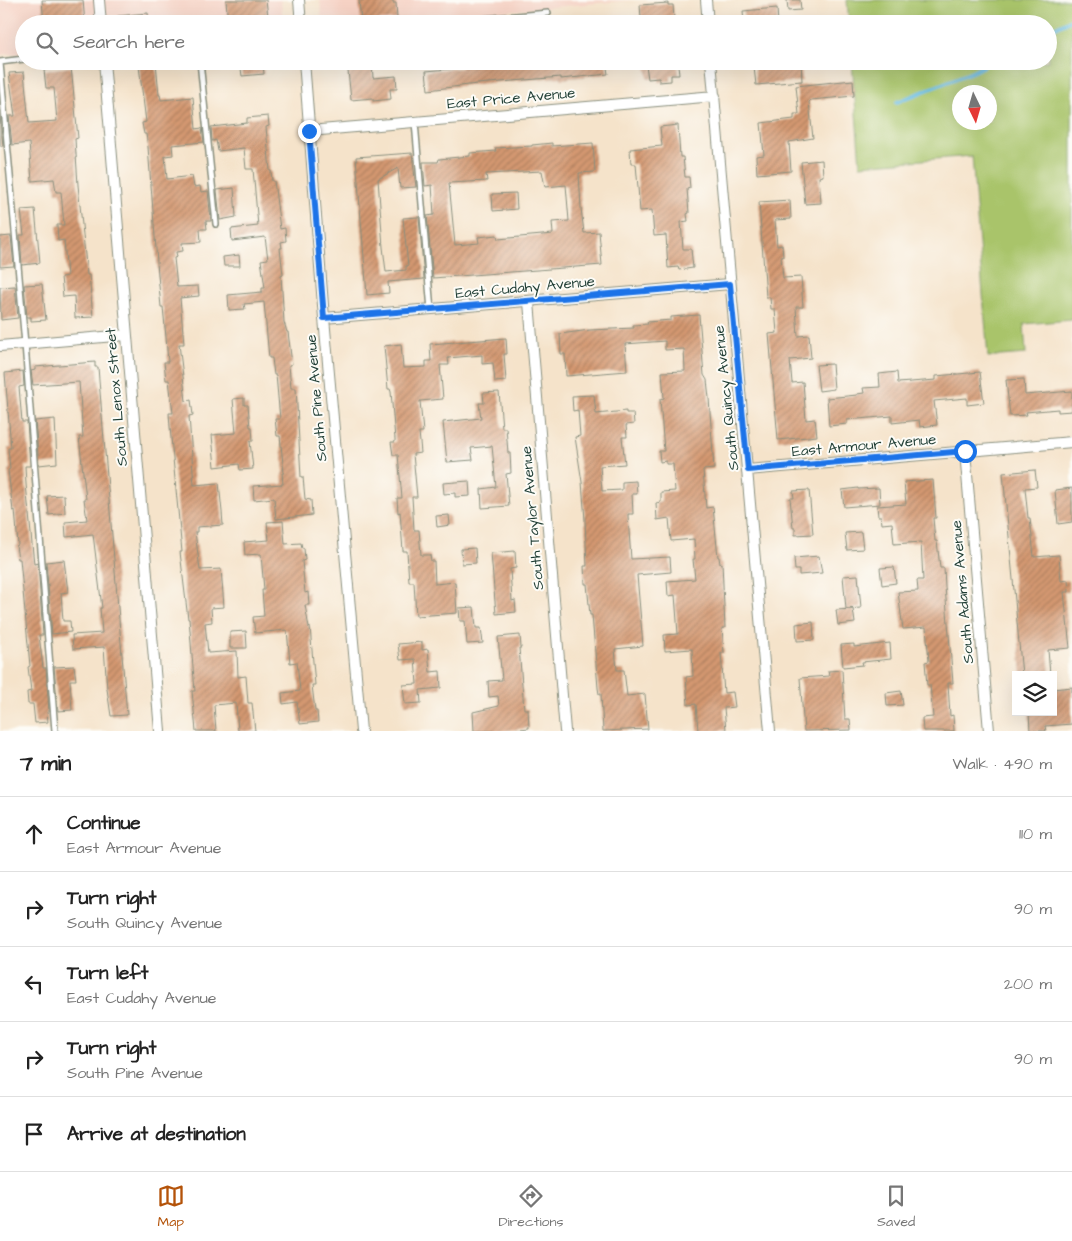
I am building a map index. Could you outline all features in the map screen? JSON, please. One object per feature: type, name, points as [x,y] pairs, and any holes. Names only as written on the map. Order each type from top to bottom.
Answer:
[{"type":"street","points":[[99,0],[100,15]]},
{"type":"street","points":[[299,0],[300,15]]},
{"type":"street","points":[[706,0],[707,15]]},
{"type":"street","name":"South Lenox Street","points":[[105,70],[160,731]]},
{"type":"street","name":"South Pine Avenue","points":[[305,70],[324,318],[361,731]]},
{"type":"street","name":"South Quincy Avenue","points":[[713,70],[770,731]]},
{"type":"street","name":"East Price Avenue","points":[[309,131],[715,96]]},
{"type":"street","name":"East Cudahy Avenue","points":[[324,318],[730,284]]},
{"type":"street","name":"South Taylor Avenue","points":[[529,302],[565,731]]},
{"type":"street","points":[[0,346],[126,335]]},
{"type":"street","name":"East Armour Avenue","points":[[748,470],[1072,442]]},
{"type":"street","name":"South Adams Avenue","points":[[965,451],[989,731]]},
{"type":"lane","points":[[526,15],[548,13]]},
{"type":"lane","points":[[15,60],[0,62],[25,344],[55,731]]},
{"type":"lane","points":[[201,70],[216,224]]},
{"type":"lane","points":[[415,121],[431,310]]},
{"type":"shaded area","points":[[0,0],[281,0],[282,15],[15,15],[15,54],[0,55]]},
{"type":"shaded area","points":[[320,0],[632,0],[464,15],[321,15]]},
{"type":"green space","points":[[847,0],[1072,0],[1072,320],[1024,324],[1026,354],[988,357],[972,156],[860,165],[853,70],[1057,70],[1057,15],[848,15]]},
{"type":"building","points":[[42,0],[83,0],[84,15],[43,15]]},
{"type":"building","points":[[226,0],[266,0],[268,15],[227,15]]},
{"type":"building","points":[[359,0],[393,0],[393,3],[396,3],[397,15],[360,15]]},
{"type":"building","points":[[787,0],[800,0],[801,10],[788,11]]},
{"type":"building","points":[[668,3],[668,5],[673,5],[674,15],[641,15],[640,5]]},
{"type":"building","points":[[777,8],[777,15],[743,15],[743,11]]},
{"type":"building","points":[[148,13],[148,15],[128,15]]},
{"type":"building","points":[[44,70],[71,70],[78,138],[75,139],[78,185],[93,317],[75,318],[74,296],[63,297],[61,277],[67,276],[64,240],[58,241],[57,225],[64,225],[61,192],[56,192],[54,179],[32,181],[29,143],[12,145],[9,116],[15,116],[9,73],[24,72],[29,123],[57,121],[54,88],[46,88]]},
{"type":"building","points":[[140,70],[157,70],[161,100],[193,97],[196,129],[202,128],[204,142],[172,145],[173,155],[165,156],[167,179],[192,176],[194,187],[200,186],[201,192],[208,191],[211,221],[206,221],[207,229],[200,229],[201,242],[182,243],[183,251],[176,252],[177,257],[174,258],[177,287],[198,286],[199,296],[180,298],[184,344],[179,344],[186,401],[191,400],[193,415],[189,416],[194,485],[219,483],[223,525],[197,527],[197,532],[195,532],[200,570],[221,569],[224,607],[211,608],[212,622],[205,623],[208,653],[237,651],[238,677],[246,676],[248,703],[252,703],[255,731],[238,731],[236,703],[214,705],[216,731],[196,731],[189,619],[180,552],[182,552],[170,427],[169,413],[173,413],[169,380],[166,380],[164,362],[168,362],[166,337],[163,307],[161,307],[148,147],[142,123],[146,122]]},
{"type":"building","points":[[241,70],[264,70],[264,74],[242,76]]},
{"type":"building","points":[[348,70],[373,70],[373,78],[396,76],[397,89],[390,89],[391,99],[373,101],[373,98],[351,100]]},
{"type":"building","points":[[607,70],[608,74],[477,84],[428,90],[426,71]]},
{"type":"building","points":[[647,70],[679,70],[679,75],[671,75],[671,81],[659,82],[659,78],[648,79]]},
{"type":"building","points":[[754,70],[801,70],[802,81],[756,85]]},
{"type":"building","points":[[853,80],[854,96],[811,100],[809,102],[813,138],[789,142],[791,171],[757,174],[756,156],[764,155],[761,123],[794,119],[794,114],[799,114],[796,86]]},
{"type":"building","points":[[0,116],[3,146],[0,146]]},
{"type":"building","points":[[268,116],[269,126],[266,127],[270,171],[272,181],[274,181],[280,229],[285,228],[286,241],[281,242],[282,248],[280,248],[283,275],[281,276],[284,322],[288,332],[292,364],[289,365],[291,388],[296,388],[301,477],[303,477],[305,499],[311,500],[312,515],[276,519],[274,498],[254,500],[253,486],[283,484],[282,473],[284,473],[280,436],[277,436],[275,419],[280,419],[276,375],[274,375],[272,358],[269,358],[264,302],[244,304],[245,309],[229,310],[228,295],[262,292],[262,288],[265,288],[261,260],[268,259],[265,237],[232,241],[231,229],[258,226],[253,169],[246,169],[244,148],[218,151],[216,140],[212,141],[211,127],[247,123],[247,118]]},
{"type":"building","points":[[678,125],[680,157],[683,157],[685,177],[689,177],[690,188],[687,189],[688,221],[681,222],[683,249],[691,249],[693,268],[679,270],[678,267],[668,268],[666,235],[654,236],[652,210],[640,211],[636,164],[631,164],[630,149],[662,146],[660,127]]},
{"type":"building","points":[[552,143],[552,146],[593,143],[595,172],[579,173],[581,208],[584,233],[599,232],[602,265],[433,278],[427,216],[434,215],[432,185],[425,186],[423,162],[438,162],[439,159],[470,156],[470,153],[496,151],[495,148]],"holes":[[[542,171],[545,187],[566,185],[569,221],[552,222],[553,234],[498,239],[497,235],[478,237],[479,243],[455,245],[449,183],[487,181],[486,174]]]},
{"type":"building","points":[[412,153],[416,187],[400,188],[398,168],[378,179],[383,247],[386,272],[406,270],[406,266],[408,266],[403,218],[419,217],[424,279],[388,282],[389,293],[367,295],[356,157]]},
{"type":"building","points":[[822,160],[823,176],[819,177],[821,203],[805,204],[801,162]]},
{"type":"building","points":[[234,188],[236,217],[220,220],[217,190]]},
{"type":"building","points":[[516,193],[517,209],[493,211],[492,194]]},
{"type":"building","points":[[790,200],[791,219],[775,220],[777,246],[782,245],[783,278],[801,277],[803,307],[796,307],[798,336],[809,335],[811,358],[790,360],[792,383],[803,382],[806,420],[815,419],[817,436],[778,440],[769,334],[777,333],[775,309],[771,309],[770,297],[766,297],[759,202]]},
{"type":"building","points":[[35,209],[40,263],[22,265],[20,235],[24,235],[21,210]]},
{"type":"building","points":[[11,236],[14,266],[0,267],[0,237]]},
{"type":"building","points":[[239,255],[240,266],[224,266],[223,257]]},
{"type":"building","points":[[42,284],[46,320],[31,321],[31,317],[27,317],[24,285]]},
{"type":"building","points":[[15,286],[18,318],[1,320],[0,287]]},
{"type":"building","points":[[699,315],[704,375],[707,380],[709,398],[714,469],[703,470],[706,508],[713,507],[718,557],[720,564],[722,563],[725,628],[722,628],[724,653],[721,653],[724,693],[733,692],[735,707],[724,708],[726,730],[714,731],[698,731],[696,704],[688,705],[686,677],[693,676],[692,649],[665,651],[664,635],[678,634],[675,595],[668,596],[667,581],[695,579],[694,539],[671,541],[669,518],[657,520],[656,503],[661,502],[661,492],[675,491],[673,464],[666,464],[666,461],[660,462],[659,451],[664,451],[660,399],[664,398],[662,372],[685,371],[684,349],[665,350],[665,341],[625,344],[627,371],[566,376],[565,354],[561,354],[560,334],[590,330],[634,328],[633,325],[671,320],[671,317]]},
{"type":"building","points":[[506,338],[507,354],[504,354],[506,381],[495,382],[493,363],[482,364],[482,355],[448,358],[449,365],[440,365],[443,399],[420,401],[423,432],[419,432],[421,453],[413,454],[417,497],[412,497],[414,530],[419,530],[421,555],[430,555],[431,561],[434,561],[435,584],[455,582],[457,613],[416,616],[414,582],[409,582],[407,551],[403,551],[400,512],[398,513],[397,498],[402,498],[398,455],[393,455],[391,442],[395,442],[395,439],[391,392],[388,389],[384,346],[401,344],[403,368],[426,367],[426,361],[431,361],[430,344]]},
{"type":"building","points":[[95,362],[95,367],[98,367],[127,715],[111,716],[104,647],[73,649],[72,635],[102,633],[100,608],[102,608],[93,534],[66,537],[65,522],[87,520],[79,437],[83,437],[79,382],[33,385],[31,371],[35,370],[35,367]]},
{"type":"building","points":[[832,364],[834,389],[819,391],[816,365]]},
{"type":"building","points":[[23,371],[24,386],[19,387],[22,422],[27,422],[30,466],[25,466],[26,484],[34,564],[38,563],[43,635],[39,635],[43,668],[46,668],[49,712],[47,712],[48,722],[35,723],[33,704],[28,704],[27,692],[31,691],[28,667],[30,666],[20,559],[18,559],[16,546],[18,545],[15,510],[13,511],[8,470],[10,469],[8,448],[11,448],[5,373]]},
{"type":"building","points":[[897,372],[898,383],[936,380],[936,376],[980,372],[984,403],[967,405],[967,398],[934,401],[937,425],[920,427],[919,420],[892,423],[892,416],[847,420],[847,424],[829,426],[827,398],[864,393],[863,388],[880,387],[879,374]]},
{"type":"building","points":[[1024,379],[1025,395],[1072,391],[1072,411],[1058,412],[1058,409],[1026,412],[1027,415],[1010,416],[1006,380]]},
{"type":"building","points":[[499,392],[502,428],[506,428],[508,453],[510,453],[511,473],[506,474],[509,506],[482,508],[481,489],[496,487],[492,446],[471,448],[473,460],[447,462],[443,422],[481,418],[479,403],[484,403],[483,393]]},
{"type":"building","points":[[594,395],[596,414],[626,411],[626,413],[633,413],[634,424],[626,425],[627,437],[622,437],[625,464],[600,466],[602,491],[622,490],[622,482],[636,481],[637,494],[632,494],[633,514],[628,514],[631,559],[670,557],[671,572],[637,575],[643,646],[615,649],[617,670],[624,670],[627,696],[645,694],[648,729],[603,731],[601,694],[599,694],[598,688],[592,615],[590,615],[587,584],[585,584],[584,566],[587,566],[585,520],[582,482],[575,437],[580,436],[578,410],[573,411],[572,396]]},
{"type":"building","points":[[244,398],[244,405],[248,405],[250,427],[252,427],[253,441],[250,441],[253,469],[240,470],[239,464],[215,467],[212,435],[236,433],[233,399]]},
{"type":"building","points":[[55,419],[57,463],[39,465],[35,421]]},
{"type":"building","points":[[1035,470],[1037,487],[1025,488],[1034,557],[1059,555],[1061,581],[1068,580],[1069,592],[1064,592],[1070,648],[1048,650],[1050,671],[1022,671],[1003,473]]},
{"type":"building","points":[[933,480],[936,518],[933,518],[935,541],[937,541],[940,568],[944,568],[953,683],[948,683],[950,716],[953,715],[954,731],[923,731],[922,718],[933,717],[930,685],[927,685],[925,662],[929,661],[926,627],[903,629],[898,592],[918,591],[917,580],[923,580],[921,542],[894,544],[892,523],[882,524],[881,516],[878,516],[877,506],[906,504],[904,482]]},
{"type":"building","points":[[469,481],[470,496],[455,497],[455,493],[444,494],[443,483]]},
{"type":"building","points":[[879,488],[880,504],[844,507],[842,490]]},
{"type":"building","points":[[1072,488],[1072,522],[1058,524],[1055,490]]},
{"type":"building","points":[[809,490],[813,534],[795,535],[790,498],[794,498],[793,491]]},
{"type":"building","points":[[64,495],[65,513],[49,515],[47,496]]},
{"type":"building","points":[[449,515],[450,525],[437,527],[436,516]]},
{"type":"building","points":[[283,521],[285,544],[301,543],[302,548],[304,548],[305,560],[302,561],[305,593],[308,592],[309,605],[305,605],[310,627],[315,685],[312,685],[318,722],[300,724],[297,702],[283,704],[282,693],[300,691],[297,662],[290,663],[287,630],[255,633],[253,617],[264,616],[261,554],[245,555],[244,542],[269,540],[267,522]]},
{"type":"building","points":[[861,532],[863,549],[847,550],[845,533]]},
{"type":"building","points":[[475,548],[476,563],[462,564],[461,549]]},
{"type":"building","points":[[515,551],[516,568],[510,569],[512,601],[515,600],[516,612],[496,614],[491,553]]},
{"type":"building","points":[[819,556],[822,573],[799,575],[799,570],[795,570],[794,558]]},
{"type":"building","points":[[64,560],[68,592],[61,593],[63,621],[70,621],[71,632],[52,634],[46,562]]},
{"type":"building","points":[[894,567],[896,583],[882,585],[880,568]]},
{"type":"building","points":[[858,575],[861,608],[846,609],[843,576]]},
{"type":"building","points":[[474,607],[476,628],[481,628],[483,643],[467,644],[465,621],[460,621],[459,608]]},
{"type":"building","points":[[853,609],[855,623],[838,625],[836,610]]},
{"type":"building","points":[[813,622],[814,640],[797,641],[796,624]]},
{"type":"building","points":[[246,631],[247,648],[230,648],[230,632]]},
{"type":"building","points":[[520,635],[521,648],[519,648],[524,709],[528,709],[529,728],[502,731],[474,731],[473,712],[499,706],[498,696],[489,697],[488,681],[502,680],[498,637]]},
{"type":"building","points":[[422,642],[422,650],[428,649],[430,672],[440,671],[441,688],[420,690],[421,703],[405,704],[403,685],[417,684],[415,659],[400,660],[398,644]]},
{"type":"building","points":[[890,643],[891,659],[862,662],[863,665],[843,667],[841,645],[854,644],[854,647]]},
{"type":"building","points":[[74,666],[76,680],[70,680],[72,710],[58,711],[54,667]]},
{"type":"building","points":[[842,670],[845,719],[850,719],[851,730],[804,731],[800,678],[829,676],[828,671]]},
{"type":"building","points":[[1072,687],[1072,724],[1045,726],[1046,731],[1030,731],[1029,716],[1057,716],[1057,689]]},
{"type":"building","points":[[901,691],[903,705],[887,706],[886,693]]},
{"type":"waterway","points":[[1057,26],[1072,19]]},
{"type":"waterway","points":[[897,102],[976,70]]},
{"type":"route","points":[[309,131],[324,318],[730,284],[748,470],[965,451]]}]
